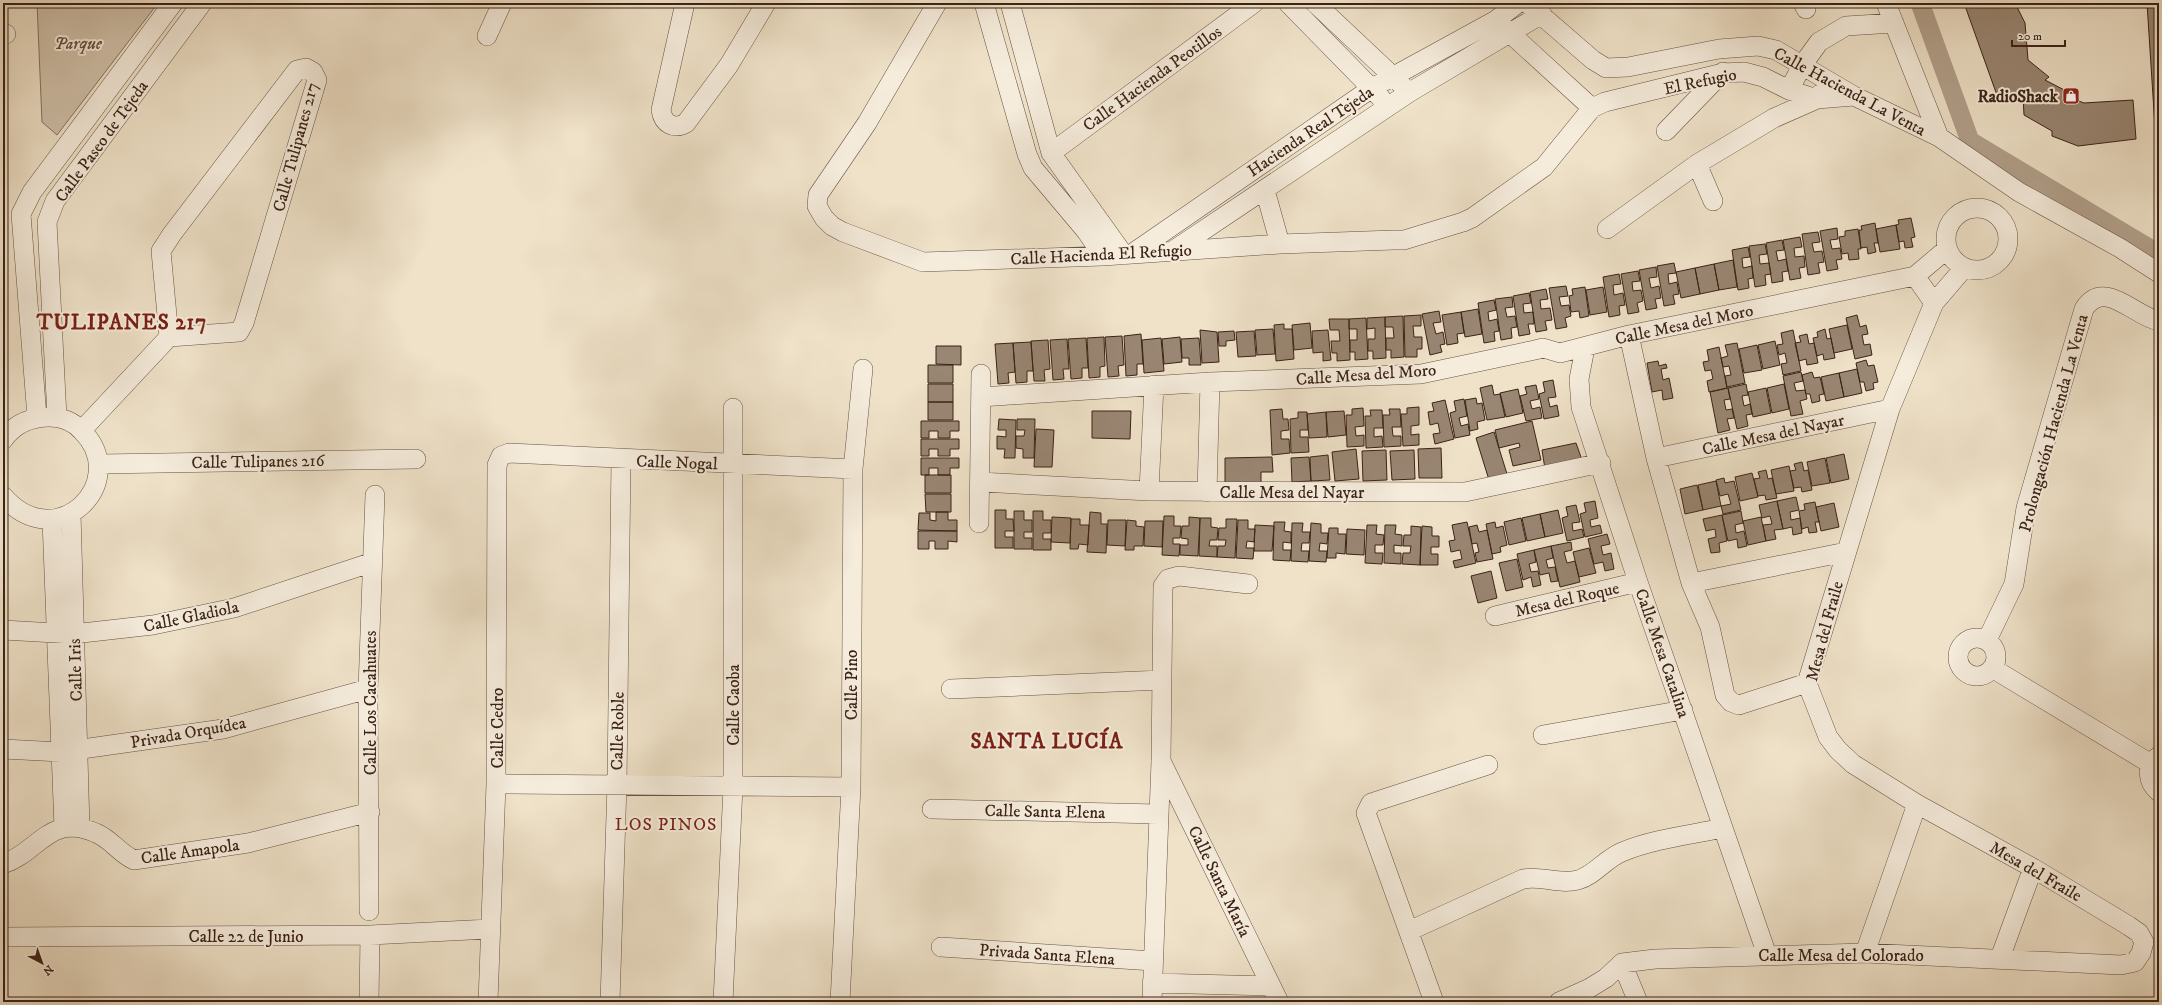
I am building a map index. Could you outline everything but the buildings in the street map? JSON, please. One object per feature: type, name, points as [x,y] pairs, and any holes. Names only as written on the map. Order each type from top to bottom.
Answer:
[{"type":"street","name":"Calle Paseo de Tejeda","points":[[37,417],[21,214],[32,192],[173,3]]},
{"type":"street","name":"Calle Paseo de Tejeda","points":[[57,417],[48,222],[52,208],[55,201],[202,3]]},
{"type":"street","points":[[487,36],[502,3]]},
{"type":"street","points":[[685,3],[661,110],[662,117],[665,122],[670,125],[680,126],[686,124],[729,65],[766,3]]},
{"type":"street","name":"Calle Hacienda El Refugio","points":[[937,3],[867,123],[818,195],[817,206],[824,218],[842,232],[924,262],[1103,256],[1173,250],[1280,244],[1404,240],[1464,222],[1544,167],[1592,108]]},
{"type":"street","points":[[1010,3],[1050,153],[1128,254]]},
{"type":"street","name":"Calle Hacienda Peotillos","points":[[1050,153],[1254,3]]},
{"type":"street","points":[[1288,3],[1390,108]]},
{"type":"street","points":[[1315,3],[1410,92]]},
{"type":"street","name":"Hacienda Real Tejeda","points":[[1128,254],[1372,88],[1496,20],[1518,3]]},
{"type":"street","points":[[1886,3],[1939,137]]},
{"type":"street","points":[[989,5],[1027,154],[1034,168],[1086,231],[1103,256]]},
{"type":"street","name":"Hacienda Real Tejeda","points":[[1173,250],[1390,108],[1410,92],[1510,33],[1534,9]]},
{"type":"street","name":"Calle Hacienda La Venta","points":[[1534,9],[1593,60],[1606,68],[1628,67],[1719,49],[1758,46],[1776,50],[1803,64],[1854,96],[1939,137],[2019,192],[2120,248],[2159,273]]},
{"type":"street","points":[[1496,20],[1592,108]]},
{"type":"street","points":[[1790,90],[1803,64],[1820,42],[1846,26],[1894,23]]},
{"type":"street","points":[[1666,132],[1723,73],[1719,49]]},
{"type":"street","name":"Calle Tulipanes 217","points":[[306,68],[313,72],[317,80],[244,323],[239,332],[229,334],[169,337],[161,251],[172,234],[297,70],[306,68]]},
{"type":"street","name":"El Refugio","points":[[1592,108],[1605,102],[1723,73],[1744,72],[1764,77],[1790,90],[1817,99],[1854,96]]},
{"type":"street","points":[[1607,229],[1697,164],[1774,118],[1817,99],[1827,80]]},
{"type":"street","points":[[1697,164],[1712,201]]},
{"type":"street","name":"Hacienda Real Tejeda","points":[[1265,190],[1280,244]]},
{"type":"street","points":[[2000,217],[2019,192]]},
{"type":"street","points":[[1985,208],[2000,217],[2007,230],[2008,244],[2003,257],[1992,267],[1978,270],[1964,268],[1947,249],[1946,234],[1953,218],[1968,209],[1985,208]]},
{"type":"street","name":"Calle Mesa del Moro","points":[[981,397],[1210,382],[1422,374],[1543,348],[1560,353],[1585,348],[1629,335],[1915,276],[1947,249]]},
{"type":"street","name":"Mesa del Fraile","points":[[1964,268],[1934,303],[1890,409],[1807,684],[1828,737],[1838,750],[1853,764],[1917,804],[2032,868],[2139,933],[2144,942],[2141,953],[2135,962]]},
{"type":"street","points":[[1915,276],[1934,303]]},
{"type":"street","name":"Prolongación Hacienda La Venta","points":[[1987,640],[2014,584],[2026,508],[2084,309],[2089,300],[2098,296],[2116,299],[2151,320],[2159,322]]},
{"type":"street","points":[[1629,335],[1656,458],[1691,583],[1710,627],[1725,695],[1731,702],[1739,705],[1807,684]]},
{"type":"street","points":[[82,430],[169,337]]},
{"type":"street","name":"Calle Mesa Catalina","points":[[1585,348],[1578,379],[1581,407],[1601,463],[1638,582],[1767,954]]},
{"type":"street","name":"Calle Pino","points":[[840,1002],[851,787],[853,469],[863,369]]},
{"type":"street","points":[[979,523],[981,374]]},
{"type":"street","points":[[1207,492],[1210,382]]},
{"type":"street","points":[[1149,491],[1154,385]]},
{"type":"street","name":"Calle Caoba","points":[[723,1002],[733,787],[733,408]]},
{"type":"street","name":"Calle Mesa del Nayar","points":[[1656,458],[1890,409]]},
{"type":"street","points":[[3,496],[18,511],[36,519],[52,520],[71,513],[90,497],[98,478],[100,464],[90,439],[82,430],[76,424],[57,417],[37,417],[18,425],[5,433]]},
{"type":"street","name":"Calle Nogal","points":[[501,456],[509,453],[621,460],[853,469]]},
{"type":"street","name":"Calle Cedro","points":[[488,1002],[496,784],[497,465],[501,456]]},
{"type":"street","name":"Calle Tulipanes 216","points":[[100,464],[416,459]]},
{"type":"street","name":"Calle Roble","points":[[610,1002],[617,784],[621,460]]},
{"type":"street","name":"Calle Mesa del Nayar","points":[[980,482],[1149,491],[1465,492],[1601,463]]},
{"type":"street","name":"Calle Los Cacahuates","points":[[369,911],[370,812],[368,689],[375,495]]},
{"type":"street","name":"Calle Iris","points":[[64,634],[71,513]]},
{"type":"street","name":"Calle Iris","points":[[52,520],[64,634],[70,750],[72,828]]},
{"type":"street","points":[[1691,583],[1846,552]]},
{"type":"street","name":"Calle Gladiola","points":[[3,630],[64,634],[153,625],[234,608],[372,562]]},
{"type":"street","points":[[1152,1002],[1161,761],[1163,586],[1168,579],[1179,576],[1248,584]]},
{"type":"street","name":"Mesa del Roque","points":[[1495,616],[1638,582]]},
{"type":"street","points":[[1974,638],[1987,640],[1995,650],[1995,662],[1992,668],[1981,675],[1974,676],[1968,674],[1959,663],[1959,650],[1962,644],[1974,638]]},
{"type":"street","points":[[1992,668],[2155,760],[2149,772],[2153,787],[2159,792]]},
{"type":"street","points":[[951,688],[1162,680]]},
{"type":"street","name":"Privada Orquídea","points":[[3,749],[70,750],[223,729],[368,689]]},
{"type":"street","points":[[1543,735],[1683,710]]},
{"type":"street","name":"Calle Santa María","points":[[1161,761],[1275,994]]},
{"type":"street","points":[[1434,1002],[1366,818],[1367,807],[1376,800],[1488,765]]},
{"type":"street","points":[[496,784],[851,787]]},
{"type":"street","points":[[1865,953],[1917,804]]},
{"type":"street","name":"Calle Santa Elena","points":[[932,809],[1158,814]]},
{"type":"street","name":"Calle Amapola","points":[[72,828],[96,833],[109,840],[122,852],[134,860],[248,843],[370,812]]},
{"type":"street","points":[[3,864],[21,854],[47,835],[72,828]]},
{"type":"street","points":[[1409,931],[1523,879],[1532,877],[1553,882],[1578,880],[1598,870],[1614,855],[1635,846],[1723,828]]},
{"type":"street","points":[[2000,958],[2032,868]]},
{"type":"street","name":"Calle 22 de Junio","points":[[3,937],[370,935],[490,929]]},
{"type":"street","points":[[369,1002],[370,935]]},
{"type":"street","name":"Privada Santa Elena","points":[[941,947],[1153,961]]},
{"type":"street","name":"Calle Mesa del Colorado","points":[[1622,963],[1655,959],[1767,954],[1865,953],[2000,958],[2121,965],[2135,962]]},
{"type":"street","points":[[1559,1002],[1588,989],[1606,978],[1622,963],[1638,1002]]},
{"type":"street","points":[[1152,983],[1275,994]]},
{"type":"green space","name":"Parque","points":[[37,3],[158,3],[57,135],[42,122]]},
{"type":"waterway","points":[[1920,3],[1970,141],[2159,254]]},
{"type":"place","name":"RadioShack","points":[[2071,96]]},
{"type":"district","name":"TULIPANES 217","points":[[122,322]]},
{"type":"district","name":"SANTA LUCÍA","points":[[1047,741]]},
{"type":"district","name":"LOS PINOS","points":[[666,824]]}]
